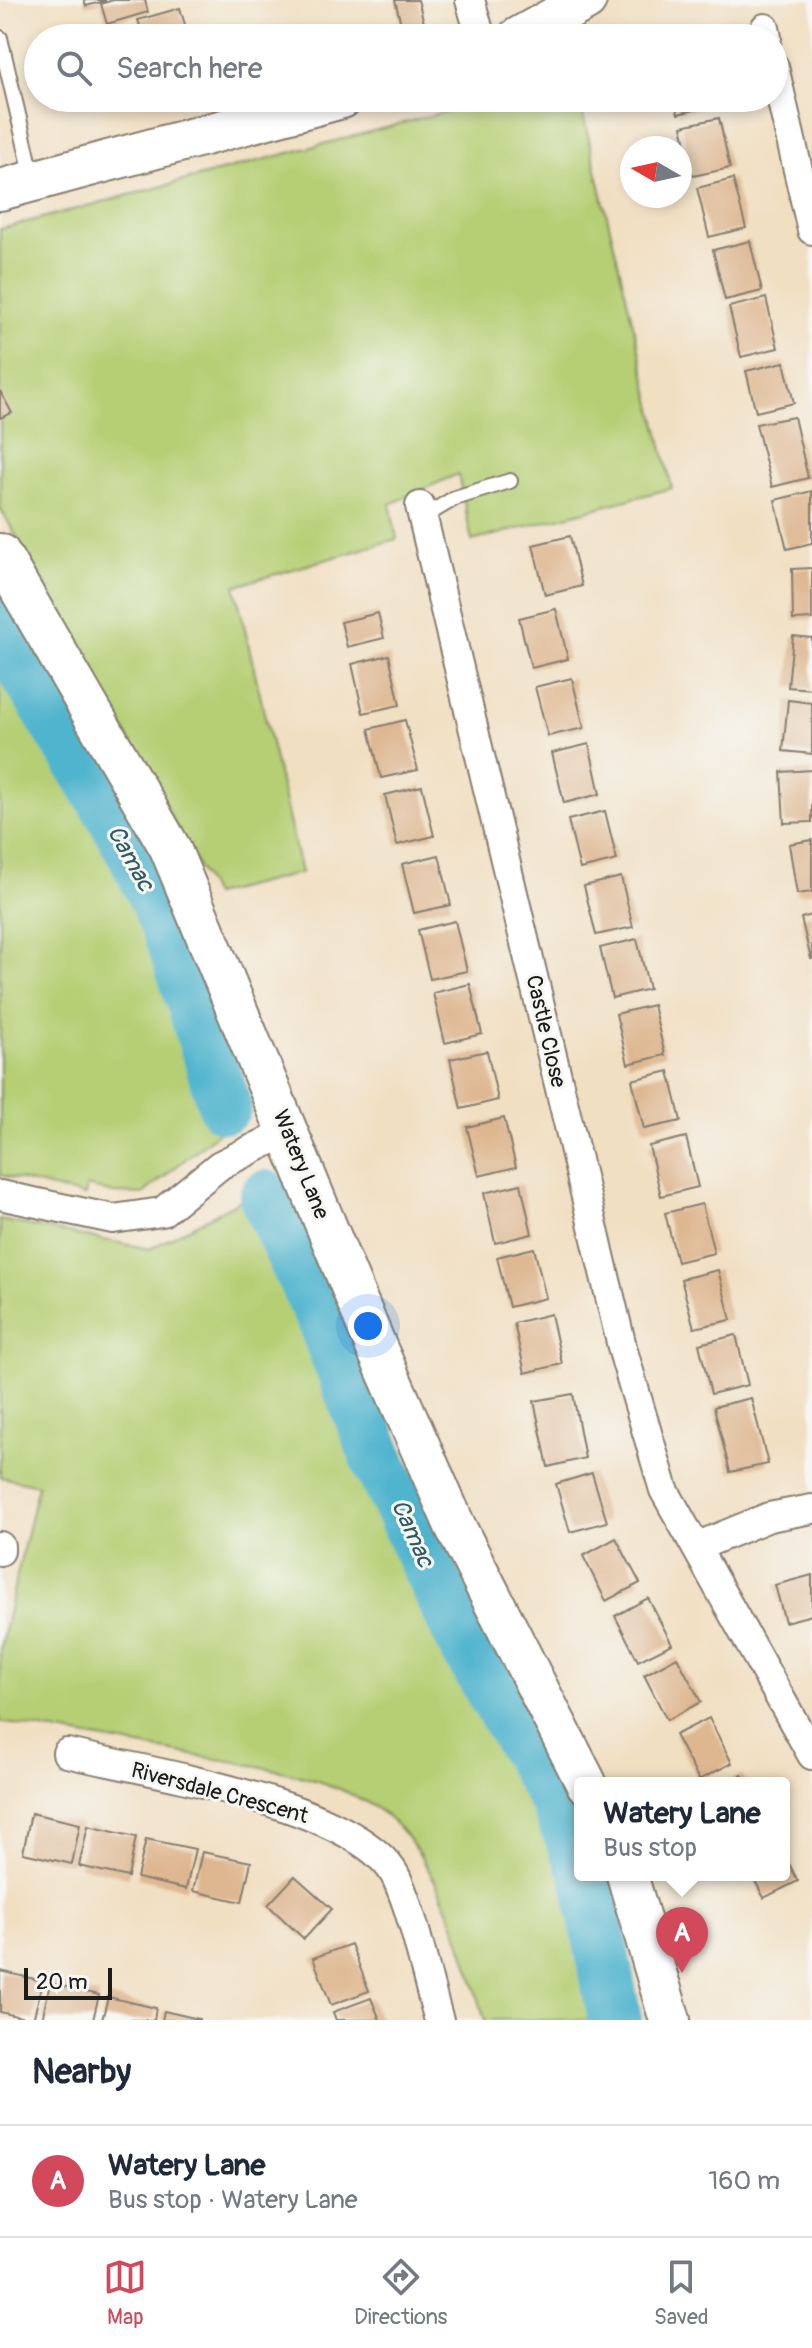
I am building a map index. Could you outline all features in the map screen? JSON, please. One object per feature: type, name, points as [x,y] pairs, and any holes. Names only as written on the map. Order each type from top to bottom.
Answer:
[{"type":"street","points":[[470,0],[477,24]]},
{"type":"street","points":[[543,24],[586,0]]},
{"type":"street","points":[[17,185],[290,112]]},
{"type":"street","points":[[784,112],[812,230]]},
{"type":"street","name":"Castle Close","points":[[422,512],[623,1351],[664,1490],[812,1755]]},
{"type":"street","name":"Watery Lane","points":[[0,554],[170,848],[276,1137],[377,1349],[455,1526],[583,1777]]},
{"type":"street","points":[[0,1195],[113,1219],[162,1212],[220,1165],[276,1137]]},
{"type":"street","points":[[696,1547],[769,1517],[812,1509]]},
{"type":"street","name":"Riversdale Crescent","points":[[67,1753],[291,1808],[336,1825],[365,1842],[396,1877],[439,2020]]},
{"type":"street","points":[[629,1881],[670,2020]]},
{"type":"lane","points":[[0,38],[17,185]]},
{"type":"lane","points":[[422,512],[510,481]]},
{"type":"green space","points":[[445,112],[582,112],[672,488],[472,541],[458,474],[390,504],[397,539],[235,586],[301,873],[213,895],[70,628],[0,508],[0,229]]},
{"type":"green space","points":[[0,644],[156,923],[183,1021],[221,1130],[143,1194],[113,1193],[87,1186],[85,1196],[0,1175]]},
{"type":"green space","points":[[252,1194],[281,1259],[317,1324],[371,1461],[458,1651],[544,1804],[574,1868],[574,1881],[580,1881],[604,2020],[485,2020],[453,1922],[432,1875],[403,1832],[381,1812],[354,1796],[291,1773],[0,1722],[0,1648],[38,1485],[0,1477],[0,1220],[150,1249]]},
{"type":"building","points":[[84,0],[105,0],[105,1],[86,6]]},
{"type":"building","points":[[113,0],[145,0],[148,12],[107,24],[101,4]]},
{"type":"building","points":[[395,0],[418,0],[424,24],[401,24]]},
{"type":"building","points":[[180,8],[185,24],[139,24],[138,20]]},
{"type":"building","points":[[719,118],[730,168],[693,176],[692,136],[684,136],[682,126]]},
{"type":"building","points":[[733,179],[746,228],[709,237],[697,188]]},
{"type":"building","points":[[750,241],[762,291],[725,300],[713,250]]},
{"type":"building","points":[[766,298],[778,348],[741,357],[729,307]]},
{"type":"building","points":[[784,362],[794,403],[756,412],[746,371]]},
{"type":"building","points":[[0,391],[12,413],[0,418]]},
{"type":"building","points":[[794,417],[808,478],[772,487],[756,424]]},
{"type":"building","points":[[812,491],[812,543],[787,549],[775,500]]},
{"type":"building","points":[[570,536],[582,586],[545,595],[533,545]]},
{"type":"building","points":[[812,568],[812,619],[793,620],[792,569]]},
{"type":"building","points":[[556,609],[568,659],[531,668],[519,618]]},
{"type":"building","points":[[378,613],[384,638],[347,647],[341,622]]},
{"type":"building","points":[[793,636],[812,638],[812,689],[788,687]]},
{"type":"building","points":[[389,655],[400,705],[363,713],[352,664]]},
{"type":"building","points":[[572,678],[584,728],[548,736],[535,687]]},
{"type":"building","points":[[788,700],[812,703],[812,754],[783,751]]},
{"type":"building","points":[[405,720],[418,770],[381,778],[369,729]]},
{"type":"building","points":[[589,744],[600,794],[564,803],[552,753]]},
{"type":"building","points":[[812,770],[812,822],[784,823],[781,772]]},
{"type":"building","points":[[422,786],[434,836],[397,845],[385,795]]},
{"type":"building","points":[[605,811],[617,860],[580,869],[568,820]]},
{"type":"building","points":[[812,840],[812,892],[797,894],[789,844]]},
{"type":"building","points":[[439,855],[451,905],[414,913],[402,864]]},
{"type":"building","points":[[621,877],[633,927],[596,935],[584,886]]},
{"type":"building","points":[[812,915],[812,959],[811,959],[801,918]]},
{"type":"building","points":[[455,921],[467,971],[430,979],[418,930]]},
{"type":"building","points":[[637,939],[649,989],[612,998],[600,948]]},
{"type":"building","points":[[470,984],[482,1034],[445,1043],[433,993]]},
{"type":"building","points":[[653,1005],[665,1055],[628,1064],[616,1014]]},
{"type":"building","points":[[487,1051],[498,1100],[461,1109],[450,1059]]},
{"type":"building","points":[[669,1071],[681,1121],[644,1129],[632,1080]]},
{"type":"building","points":[[504,1118],[516,1167],[479,1176],[467,1127]]},
{"type":"building","points":[[686,1137],[698,1187],[661,1196],[649,1146]]},
{"type":"building","points":[[521,1184],[532,1234],[495,1243],[484,1193]]},
{"type":"building","points":[[702,1204],[714,1253],[677,1262],[665,1213]]},
{"type":"building","points":[[534,1248],[546,1298],[509,1307],[497,1257]]},
{"type":"building","points":[[718,1270],[731,1320],[694,1328],[681,1279]]},
{"type":"building","points":[[551,1314],[562,1364],[525,1373],[514,1323]]},
{"type":"building","points":[[736,1335],[748,1385],[711,1394],[699,1344]]},
{"type":"building","points":[[573,1394],[585,1458],[548,1467],[534,1401]]},
{"type":"building","points":[[751,1398],[768,1464],[730,1472],[714,1407]]},
{"type":"building","points":[[592,1473],[607,1522],[570,1532],[556,1484]]},
{"type":"building","points":[[616,1538],[640,1583],[606,1601],[583,1556]]},
{"type":"building","points":[[812,1575],[812,1615],[785,1622],[775,1585]]},
{"type":"building","points":[[648,1598],[672,1644],[638,1661],[615,1616]]},
{"type":"building","points":[[677,1657],[701,1702],[667,1720],[644,1675]]},
{"type":"building","points":[[709,1718],[732,1763],[705,1777],[697,1777],[675,1735]]},
{"type":"building","points":[[31,1813],[80,1824],[72,1864],[23,1853]]},
{"type":"building","points":[[88,1826],[136,1837],[128,1877],[79,1866]]},
{"type":"building","points":[[146,1839],[195,1849],[186,1889],[137,1878]]},
{"type":"building","points":[[202,1852],[251,1862],[242,1902],[193,1891]]},
{"type":"building","points":[[790,1866],[798,1881],[764,1898],[755,1881],[790,1881]]},
{"type":"building","points":[[295,1876],[332,1909],[304,1939],[268,1905]]},
{"type":"building","points":[[351,1944],[369,1991],[331,2005],[313,1958]]},
{"type":"building","points":[[0,1971],[43,1981],[33,2020],[0,2012]]},
{"type":"building","points":[[50,1983],[99,1995],[93,2020],[42,2020]]},
{"type":"building","points":[[108,1997],[156,2008],[154,2020],[102,2020]]},
{"type":"building","points":[[371,1998],[380,2020],[336,2020],[333,2012]]},
{"type":"building","points":[[164,2011],[199,2019],[199,2020],[162,2020]]},
{"type":"waterway","name":"Camac","points":[[0,625],[106,803],[145,876],[180,961],[225,1106]]},
{"type":"waterway","name":"Camac","points":[[266,1197],[323,1320],[378,1460],[424,1558],[467,1648],[556,1801],[574,1844]]},
{"type":"waterway","name":"Camac","points":[[588,1881],[615,2020]]},
{"type":"place","name":"Watery Lane","points":[[682,1973]]}]
